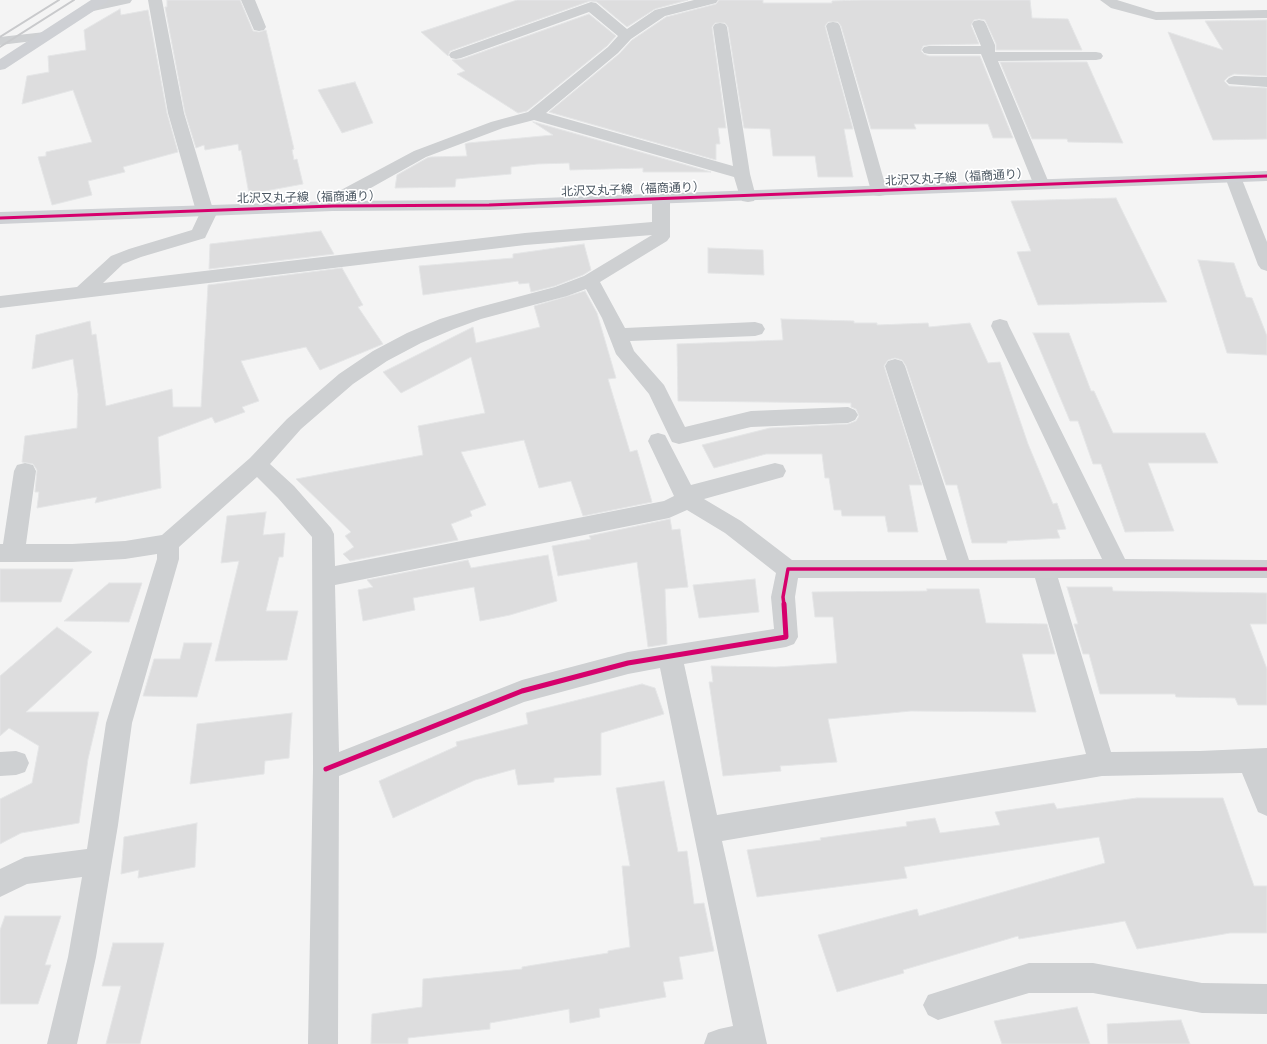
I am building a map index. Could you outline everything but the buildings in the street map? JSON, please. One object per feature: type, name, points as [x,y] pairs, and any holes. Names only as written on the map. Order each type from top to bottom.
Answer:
[{"type":"street","points":[[0,66],[101,0]]},
{"type":"street","points":[[89,8],[125,0]]},
{"type":"street","points":[[82,292],[117,260],[135,253],[199,234],[207,211],[176,113],[155,0]]},
{"type":"street","points":[[248,0],[259,27]]},
{"type":"street","points":[[333,206],[347,194],[420,154],[497,125],[534,115],[613,50],[626,36],[660,13],[711,0]]},
{"type":"street","points":[[1107,0],[1116,6],[1156,16],[1267,14]]},
{"type":"street","points":[[456,55],[590,3],[626,36]]},
{"type":"street","points":[[978,24],[988,45],[988,53],[1041,183]]},
{"type":"street","points":[[833,26],[879,191]]},
{"type":"street","points":[[720,27],[742,174],[748,197]]},
{"type":"street","points":[[0,41],[45,36]]},
{"type":"street","points":[[929,50],[1096,56]]},
{"type":"street","points":[[1234,81],[1267,82]]},
{"type":"street","points":[[534,115],[742,174]]},
{"type":"street","name":"北沢又丸子線（福商通り）","points":[[0,218],[333,206],[489,205],[748,197],[1041,183],[1267,176]]},
{"type":"street","points":[[1233,177],[1267,265]]},
{"type":"street","points":[[25,471],[7,553],[72,553],[125,550],[168,544],[257,464],[294,424],[346,380],[380,356],[414,338],[446,324],[476,314],[560,292],[590,280],[661,237],[661,199]]},
{"type":"street","points":[[0,302],[525,239],[661,228]]},
{"type":"street","points":[[590,280],[612,318],[626,354],[657,390],[679,436],[751,419],[848,415]]},
{"type":"street","points":[[1000,326],[1118,568]]},
{"type":"street","points":[[619,335],[755,329]]},
{"type":"street","points":[[895,366],[961,570]]},
{"type":"street","points":[[658,441],[687,499],[733,527],[788,569],[1267,569]]},
{"type":"street","points":[[257,464],[286,492],[323,534],[326,769],[323,1044]]},
{"type":"street","points":[[324,578],[669,509],[697,492],[775,471]]},
{"type":"street","points":[[62,1044],[82,957],[119,723],[168,559],[168,544]]},
{"type":"street","points":[[326,769],[522,691],[628,664],[786,636],[784,597],[788,569]]},
{"type":"street","points":[[1044,569],[1102,764]]},
{"type":"street","points":[[670,656],[751,1041],[719,1044]]},
{"type":"street","points":[[707,830],[1102,764],[1258,760],[1267,803]]},
{"type":"street","points":[[0,883],[25,871],[98,861]]},
{"type":"street","points":[[938,1005],[1029,978],[1093,978],[1202,998],[1267,999]]},
{"type":"railway","points":[[0,37],[59,0]]},
{"type":"railway","points":[[0,47],[74,0]]},
{"type":"cycle path","points":[[0,218],[333,206],[489,205],[1267,176]]},
{"type":"cycle path","points":[[326,769],[522,691],[628,663],[786,637],[783,597],[788,569],[1267,569]]}]
